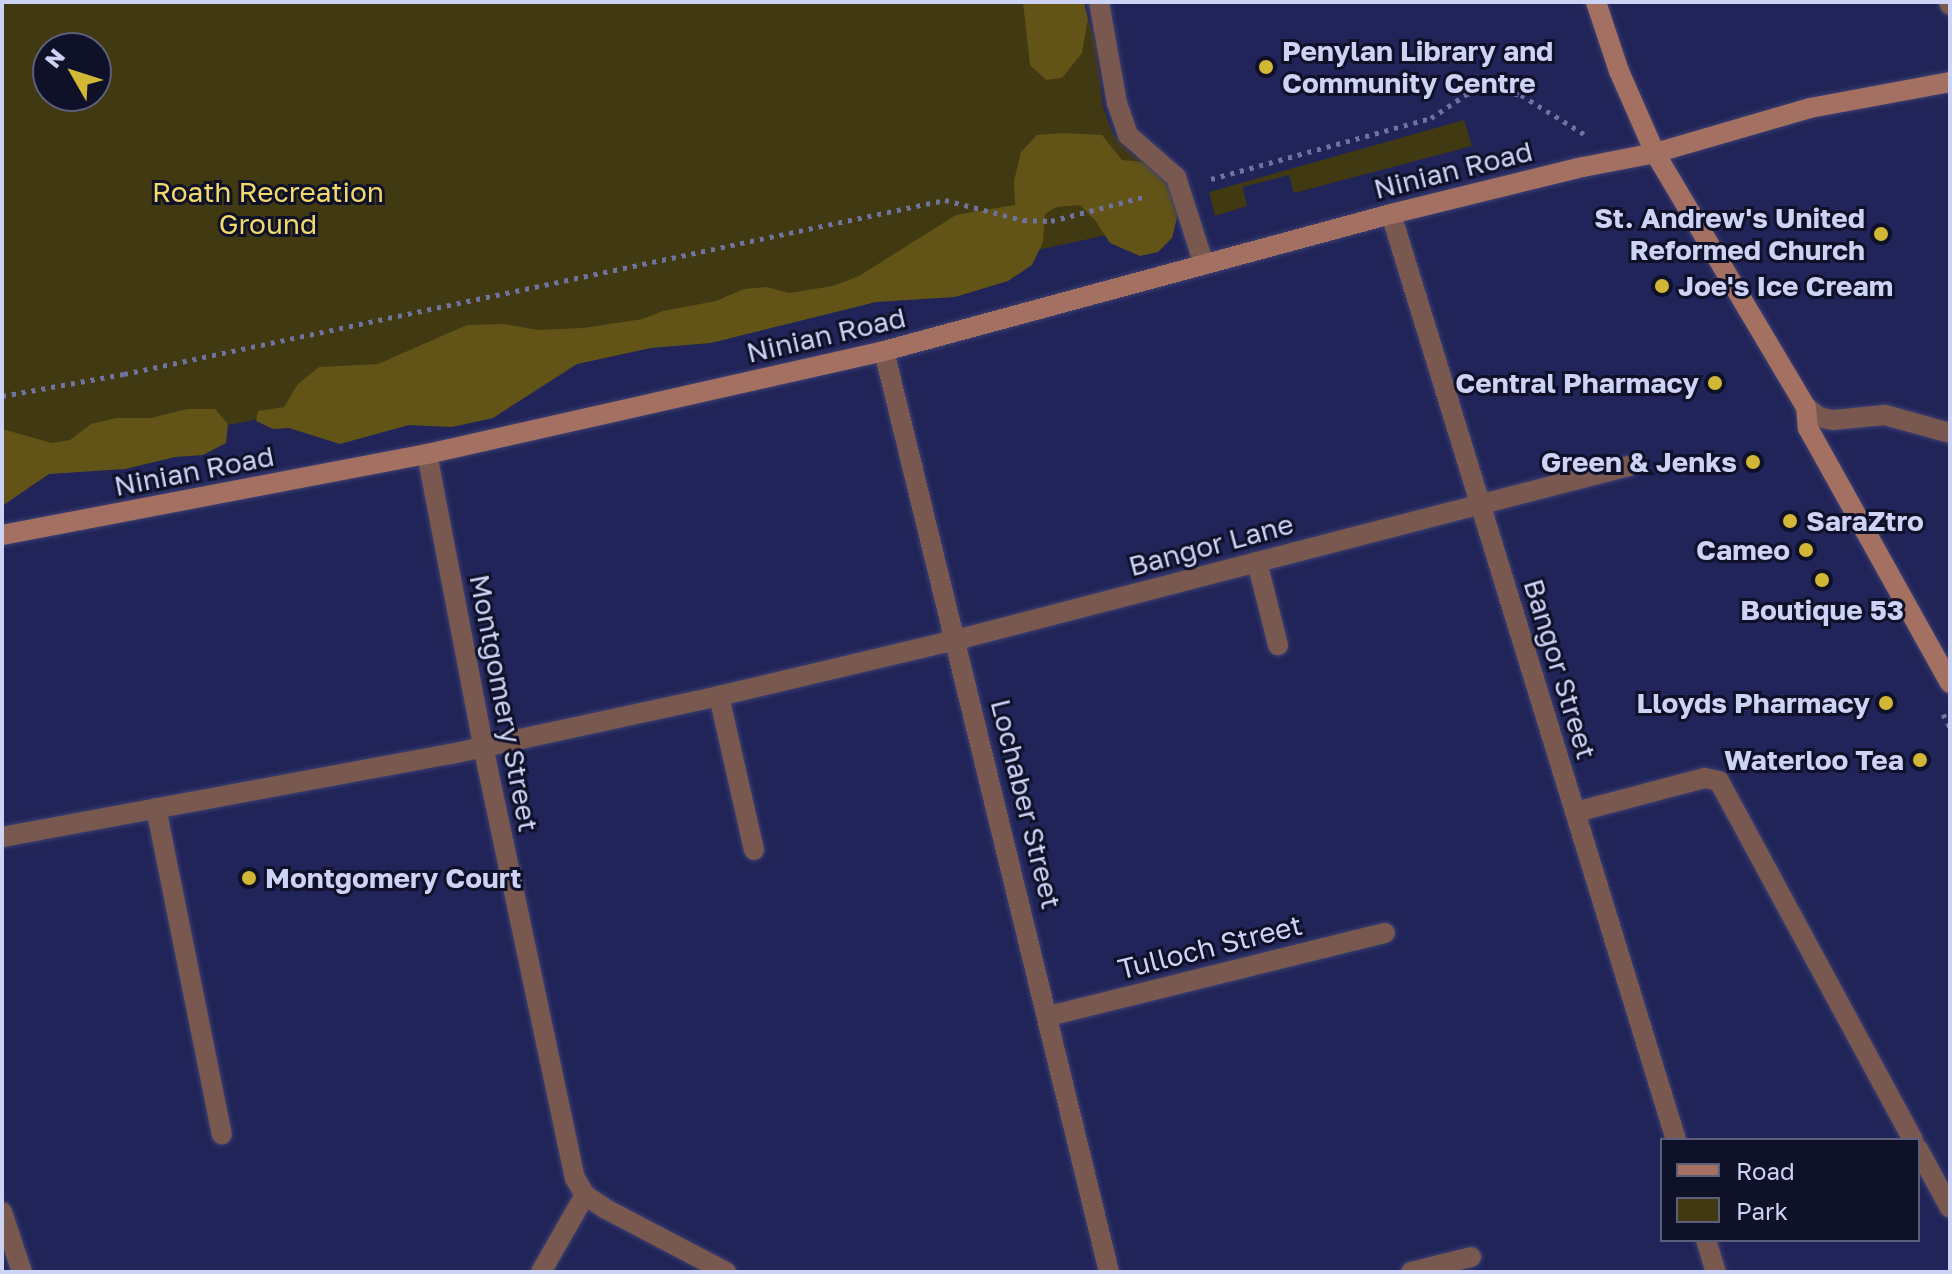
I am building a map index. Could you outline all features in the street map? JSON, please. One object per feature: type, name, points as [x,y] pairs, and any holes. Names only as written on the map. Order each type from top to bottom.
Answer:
[{"type":"street","points":[[1099,2],[1117,103],[1128,135],[1176,177],[1204,265]]},
{"type":"street","points":[[1596,2],[1619,71],[1655,153],[1806,407],[1819,417],[1833,420],[1885,415],[1950,433]]},
{"type":"street","name":"Ninian Road","points":[[2,535],[427,454],[884,351],[1391,214],[1583,167],[1655,153],[1810,108],[1950,82]]},
{"type":"street","name":"Bangor Street","points":[[1391,214],[1675,1138]]},
{"type":"street","name":"Lochaber Street","points":[[884,351],[1049,1016],[1109,1272]]},
{"type":"street","points":[[1806,407],[1808,428],[1950,683]]},
{"type":"street","name":"Montgomery Street","points":[[427,454],[483,746],[569,1160],[585,1195]]},
{"type":"street","name":"Bangor Lane","points":[[2,837],[483,746],[719,696],[956,640],[1629,466]]},
{"type":"street","points":[[1257,562],[1278,645]]},
{"type":"street","points":[[719,696],[754,850]]},
{"type":"street","points":[[1576,812],[1705,778],[1719,781],[1912,1138]]},
{"type":"street","points":[[156,808],[222,1134]]},
{"type":"street","name":"Tulloch Street","points":[[1049,1016],[1385,933]]},
{"type":"street","points":[[1920,1153],[1950,1208]]},
{"type":"street","points":[[541,1272],[585,1195],[726,1272]]},
{"type":"street","points":[[2,1212],[22,1272]]},
{"type":"street","points":[[1707,1242],[1716,1272]]},
{"type":"street","points":[[1411,1272],[1471,1257]]},
{"type":"path","points":[[2,396],[139,371],[945,200],[1023,220],[1051,221],[1431,118],[1467,94],[1485,89],[1512,92],[1544,106]]},
{"type":"green space","name":"Roath Recreation Ground","points":[[2,2],[1083,2],[1096,44],[1103,107],[1113,134],[1131,153],[1161,174],[1162,223],[244,422],[2,467]]},
{"type":"green space","points":[[1464,120],[1472,146],[1294,193],[1289,175],[1243,187],[1247,206],[1215,216],[1209,192]]},
{"type":"shaded area","points":[[1023,2],[1084,2],[1088,19],[1082,53],[1062,78],[1046,80],[1030,65]]},
{"type":"shaded area","points":[[1037,135],[1102,135],[1122,160],[1143,162],[1161,174],[1180,205],[1172,238],[1158,252],[1140,256],[1110,243],[1095,220],[1080,205],[1056,207],[1045,214],[1043,242],[1032,265],[1008,281],[955,297],[876,302],[711,343],[651,348],[577,364],[493,418],[452,427],[409,425],[340,444],[289,428],[273,429],[256,421],[258,411],[284,407],[298,384],[319,367],[378,364],[467,325],[504,324],[539,330],[583,328],[643,319],[663,311],[716,301],[744,289],[767,287],[789,293],[833,286],[859,276],[956,215],[1015,205],[1014,181],[1021,152]]},
{"type":"shaded area","points":[[187,409],[215,409],[228,424],[226,443],[203,455],[175,457],[125,469],[49,474],[2,506],[2,429],[52,443],[70,440],[91,424],[116,418],[151,418]]},
{"type":"place","name":"Penylan Library and Community Centre","points":[[1266,67]]},
{"type":"place","name":"St. Andrew's United Reformed Church","points":[[1881,234]]},
{"type":"place","name":"Joe's Ice Cream","points":[[1662,286]]},
{"type":"place","name":"Central Pharmacy","points":[[1715,383]]},
{"type":"place","name":"Green & Jenks","points":[[1753,462]]},
{"type":"place","name":"SaraZtro","points":[[1790,521]]},
{"type":"place","name":"Cameo","points":[[1806,550]]},
{"type":"place","name":"Boutique 53","points":[[1822,580]]},
{"type":"place","name":"Lloyds Pharmacy","points":[[1886,703]]},
{"type":"place","name":"Waterloo Tea","points":[[1920,760]]},
{"type":"place","name":"Montgomery Court","points":[[249,878]]}]
